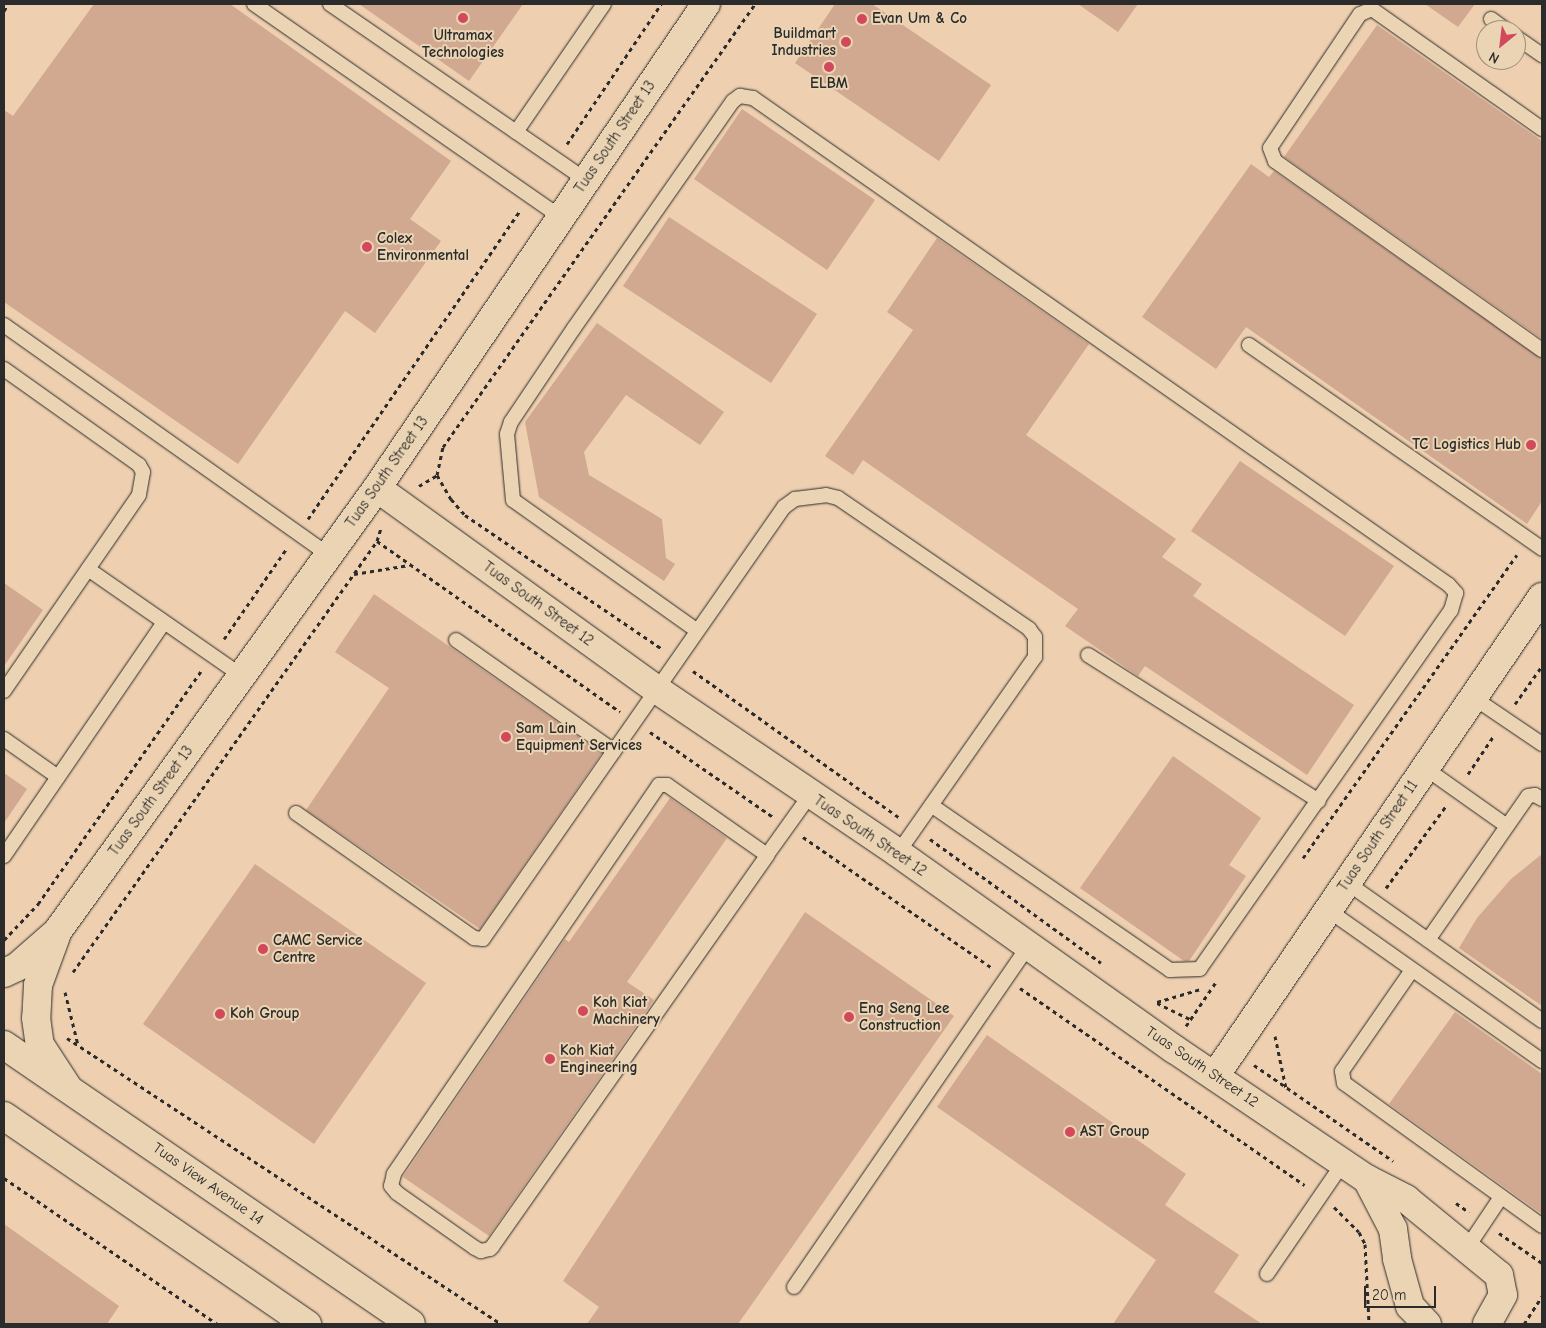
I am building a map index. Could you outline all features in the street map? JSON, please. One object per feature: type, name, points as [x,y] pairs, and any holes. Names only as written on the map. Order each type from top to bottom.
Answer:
[{"type":"street","name":"Tuas South Street 13","points":[[4,973],[18,967],[57,932],[377,488],[706,4]]},
{"type":"street","name":"Tuas South Street 12","points":[[377,488],[656,689],[898,854],[1215,1076],[1367,1179],[1406,1199],[1499,1275],[1503,1284],[1500,1302],[1487,1324]]},
{"type":"street","name":"Tuas South Street 11","points":[[1215,1076],[1542,597]]},
{"type":"street","name":"Tuas South Street 13","points":[[57,932],[38,985],[36,1018],[40,1045],[69,1089]]},
{"type":"street","name":"Tuas View Avenue 14","points":[[4,1045],[411,1324]]},
{"type":"street","points":[[4,1116],[307,1324]]},
{"type":"street","name":"Tuas South Street 12","points":[[1367,1179],[1393,1229],[1397,1260],[1410,1306],[1427,1324]]},
{"type":"lane","points":[[254,4],[530,197],[562,216]]},
{"type":"lane","points":[[330,4],[586,180]]},
{"type":"lane","points":[[516,132],[604,4]]},
{"type":"lane","points":[[1542,129],[1372,10],[1360,14],[1270,148],[1275,161],[1542,350]]},
{"type":"lane","points":[[1526,44],[1542,55]]},
{"type":"lane","points":[[696,630],[513,500],[507,434],[511,422],[574,328],[733,101],[747,95],[1441,580],[1456,593],[1451,610],[1209,960],[1200,969],[1175,972],[931,805]]},
{"type":"lane","points":[[4,325],[329,555]]},
{"type":"lane","points":[[1248,345],[1542,549]]},
{"type":"lane","points":[[4,370],[139,465],[143,472],[139,495],[4,691]]},
{"type":"lane","points":[[296,813],[474,938],[483,938],[696,630],[784,507],[795,499],[826,495],[838,498],[1029,629],[1035,637],[1035,657],[898,854]]},
{"type":"lane","points":[[88,570],[242,676]]},
{"type":"lane","points":[[4,856],[164,622]]},
{"type":"lane","points":[[456,640],[614,751]]},
{"type":"lane","points":[[1088,655],[1319,801]]},
{"type":"lane","points":[[1474,698],[1542,744]]},
{"type":"lane","points":[[4,739],[58,777]]},
{"type":"lane","points":[[1425,768],[1507,826]]},
{"type":"lane","points":[[767,855],[667,785],[659,785],[394,1174],[391,1186],[475,1248],[481,1251],[490,1249],[810,794]]},
{"type":"lane","points":[[1428,940],[1528,796],[1535,795],[1542,800]]},
{"type":"lane","points":[[1346,882],[1542,1021]]},
{"type":"lane","points":[[1328,910],[1542,1061]]},
{"type":"lane","points":[[794,1286],[1028,946]]},
{"type":"lane","points":[[1412,970],[1342,1071],[1344,1083],[1542,1226]]},
{"type":"lane","points":[[1267,1274],[1343,1163]]},
{"type":"lane","points":[[1467,1248],[1501,1197]]},
{"type":"path","points":[[4,11],[8,4]]},
{"type":"path","points":[[556,160],[661,4]]},
{"type":"path","points":[[4,940],[38,904],[212,657],[530,197]]},
{"type":"path","points":[[437,475],[450,499],[465,515],[676,659],[1108,967]]},
{"type":"path","points":[[1299,864],[1528,540]]},
{"type":"path","points":[[377,541],[1320,1196],[1352,1223],[1365,1244],[1369,1324]]},
{"type":"path","points":[[354,574],[410,564]]},
{"type":"path","points":[[1148,996],[1190,1019],[1219,978]]},
{"type":"path","points":[[1156,1002],[1213,986]]},
{"type":"path","points":[[36,1018],[501,1324]]},
{"type":"path","points":[[1274,1030],[1286,1089]]},
{"type":"path","points":[[4,1178],[217,1324]]},
{"type":"path","points":[[1484,1223],[1542,1263]]},
{"type":"path","points":[[1524,1324],[1542,1296]]},
{"type":"building","points":[[94,4],[230,4],[451,161],[410,219],[441,241],[375,333],[345,311],[238,464],[4,302],[4,110],[13,116]]},
{"type":"building","points":[[359,4],[523,4],[469,81]]},
{"type":"building","points":[[835,4],[872,4],[991,85],[939,161],[795,63]]},
{"type":"building","points":[[1078,4],[1138,4],[1118,32]]},
{"type":"building","points":[[1425,4],[1475,4],[1458,27]]},
{"type":"building","points":[[1377,25],[1542,141],[1542,339],[1284,157]]},
{"type":"building","points":[[742,109],[875,200],[827,270],[694,179]]},
{"type":"building","points":[[1251,164],[1269,177],[1274,171],[1542,359],[1542,501],[1527,524],[1246,327],[1216,369],[1142,317]]},
{"type":"building","points":[[669,217],[817,314],[771,383],[623,286]]},
{"type":"building","points":[[937,238],[1089,344],[1026,435],[1176,539],[1162,557],[1202,584],[1193,596],[1354,705],[1307,775],[1145,666],[1138,676],[1065,626],[1078,609],[863,460],[853,475],[825,456],[913,330],[887,312]]},
{"type":"building","points":[[597,323],[724,412],[700,445],[626,395],[584,452],[589,475],[662,519],[666,558],[675,564],[664,581],[539,497],[525,422]]},
{"type":"building","points":[[1240,461],[1394,566],[1345,636],[1191,531]]},
{"type":"building","points":[[4,583],[43,610],[4,666]]},
{"type":"building","points":[[374,594],[602,753],[480,929],[306,810],[389,688],[335,652]]},
{"type":"building","points":[[1173,756],[1261,818],[1229,865],[1246,876],[1189,961],[1184,961],[1080,888]]},
{"type":"building","points":[[4,773],[27,789],[4,823]]},
{"type":"building","points":[[670,798],[727,838],[627,982],[654,1000],[489,1236],[403,1177],[565,939],[569,942]]},
{"type":"building","points":[[1542,854],[1542,1006],[1459,948],[1477,918],[1511,879]]},
{"type":"building","points":[[255,864],[426,983],[314,1144],[143,1024]]},
{"type":"building","points":[[805,912],[954,1016],[738,1324],[587,1324],[599,1307],[563,1281]]},
{"type":"building","points":[[1455,1012],[1542,1074],[1542,1214],[1389,1104]]},
{"type":"building","points":[[987,1035],[1186,1174],[1165,1205],[1239,1255],[1214,1292],[1262,1324],[1113,1324],[1156,1260],[937,1107]]},
{"type":"building","points":[[4,1224],[119,1306],[107,1324],[4,1324]]},
{"type":"place","name":"Ultramax Technologies","points":[[463,18]]},
{"type":"place","name":"Evan Um & Co","points":[[862,19]]},
{"type":"place","name":"Buildmart Industries","points":[[846,42]]},
{"type":"place","name":"ELBM","points":[[829,67]]},
{"type":"place","name":"Colex Environmental","points":[[367,247]]},
{"type":"place","name":"TC Logistics Hub","points":[[1531,445]]},
{"type":"place","name":"Sam Lain Equipment Services","points":[[506,737]]},
{"type":"place","name":"CAMC Service Centre","points":[[263,949]]},
{"type":"place","name":"Koh Kiat Machinery","points":[[583,1011]]},
{"type":"place","name":"Koh Group","points":[[220,1014]]},
{"type":"place","name":"Eng Seng Lee Construction","points":[[849,1017]]},
{"type":"place","name":"Koh Kiat Engineering","points":[[550,1059]]},
{"type":"place","name":"AST Group","points":[[1070,1132]]}]
